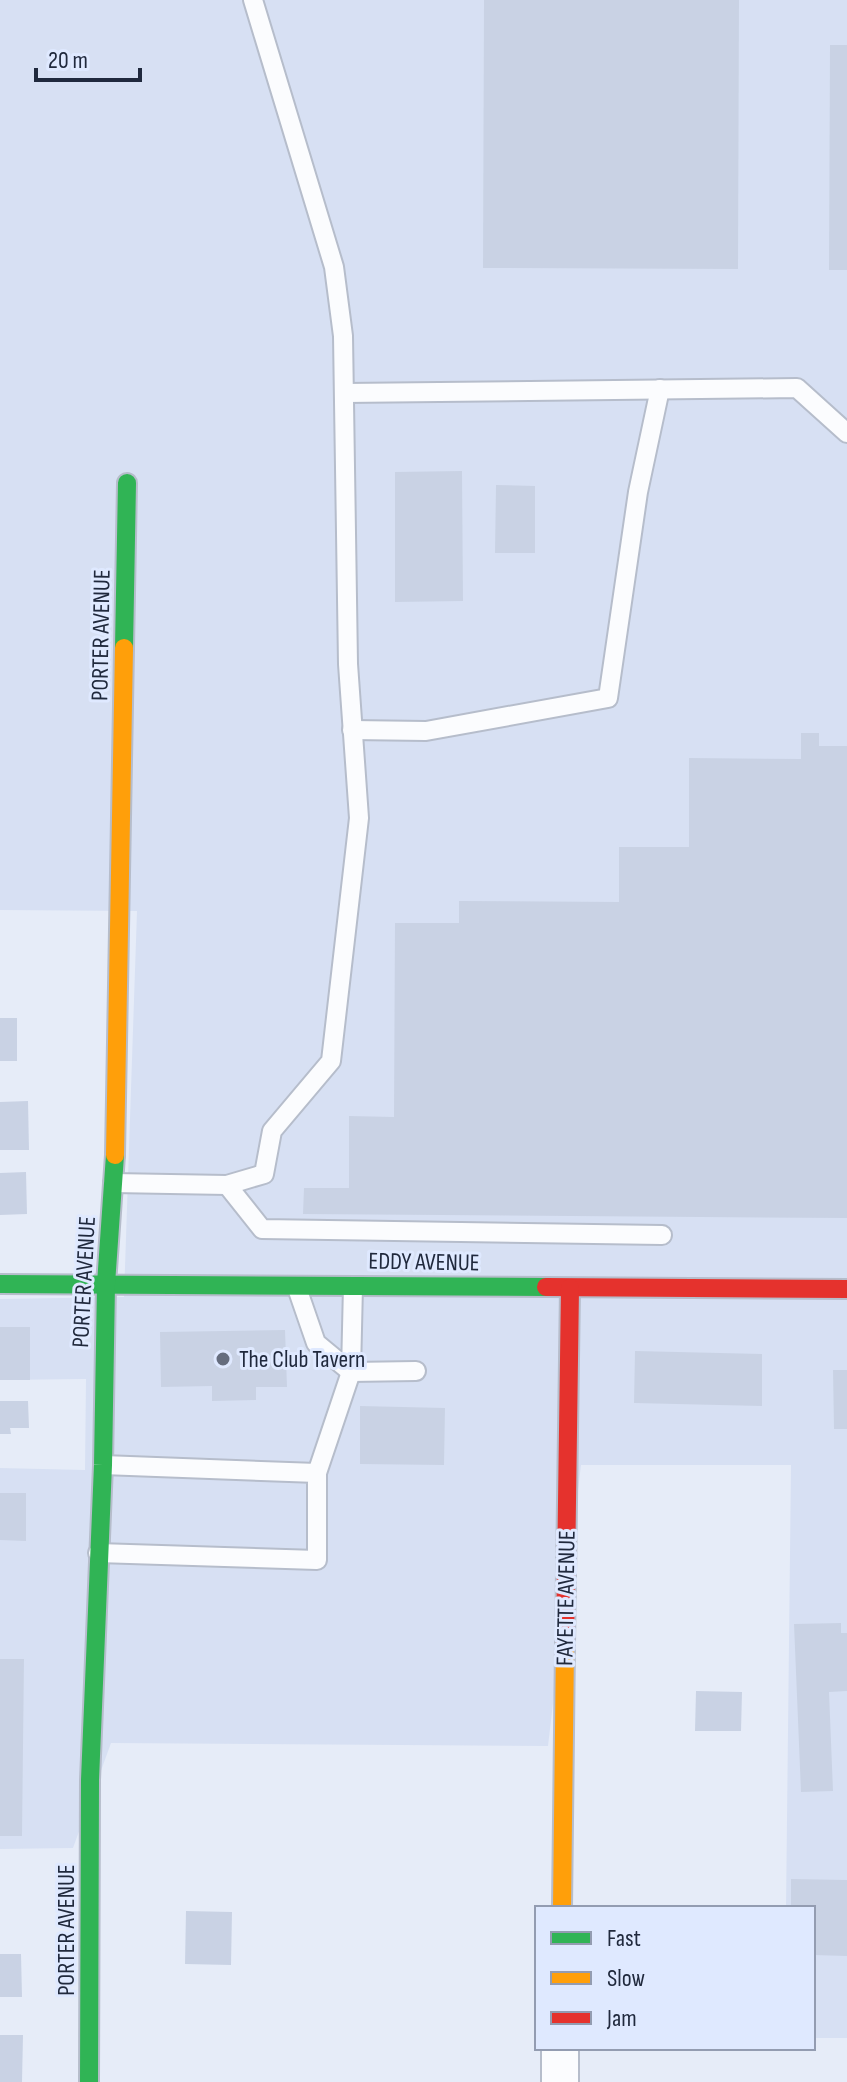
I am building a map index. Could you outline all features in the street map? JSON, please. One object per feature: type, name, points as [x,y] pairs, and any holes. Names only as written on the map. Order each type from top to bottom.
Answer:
[{"type":"street","name":"PORTER AVENUE","points":[[89,2082],[90,1780],[103,1465],[106,1284],[113,1183],[127,483]]},
{"type":"street","name":"EDDY AVENUE","points":[[0,1284],[847,1289]]},
{"type":"street","name":"FAYETTE AVENUE","points":[[562,1906],[570,1288]]},
{"type":"street","points":[[560,2050],[560,2082]]},
{"type":"lane","points":[[113,1183],[227,1185],[264,1174],[272,1131],[331,1061],[359,818],[348,664],[343,336],[334,267],[253,0]]},
{"type":"lane","points":[[345,393],[797,388],[847,433]]},
{"type":"lane","points":[[352,730],[426,731],[608,698],[638,492],[660,389]]},
{"type":"lane","points":[[227,1185],[262,1229],[662,1235]]},
{"type":"lane","points":[[296,1286],[316,1343],[351,1372],[416,1371]]},
{"type":"lane","points":[[98,1553],[317,1560],[317,1473],[351,1372],[353,1286]]},
{"type":"lane","points":[[103,1465],[317,1473]]},
{"type":"shaded area","points":[[0,0],[847,0],[847,2038],[815,2038],[815,1906],[786,1906],[791,1465],[581,1465],[548,1746],[111,1743],[73,1848],[0,1849],[0,1468],[85,1470],[86,1379],[0,1380],[0,1299],[124,1297],[137,911],[0,910]]},
{"type":"building","points":[[484,0],[739,0],[738,269],[483,268]]},
{"type":"building","points":[[830,45],[847,45],[847,270],[829,270]]},
{"type":"building","points":[[462,471],[463,601],[395,602],[395,472]]},
{"type":"building","points":[[496,485],[535,486],[535,553],[495,553]]},
{"type":"building","points":[[801,733],[819,733],[819,746],[847,746],[847,1218],[303,1214],[304,1188],[349,1188],[349,1116],[394,1117],[395,923],[459,923],[459,901],[619,902],[619,847],[689,847],[689,758],[801,759]]},
{"type":"building","points":[[0,1018],[17,1018],[17,1061],[0,1061]]},
{"type":"building","points":[[28,1101],[29,1150],[0,1150],[0,1102]]},
{"type":"building","points":[[26,1172],[27,1214],[0,1215],[0,1173]]},
{"type":"building","points":[[0,1327],[30,1327],[30,1380],[0,1380]]},
{"type":"building","name":"The Club Tavern","points":[[285,1330],[287,1387],[256,1387],[256,1400],[212,1401],[212,1386],[161,1387],[160,1332]]},
{"type":"building","points":[[635,1351],[762,1354],[762,1406],[634,1403]]},
{"type":"building","points":[[833,1370],[847,1370],[847,1429],[834,1429]]},
{"type":"building","points":[[0,1401],[28,1401],[29,1428],[10,1428],[11,1434],[0,1434]]},
{"type":"building","points":[[360,1406],[445,1408],[444,1465],[360,1464]]},
{"type":"building","points":[[0,1493],[26,1493],[26,1541],[0,1540]]},
{"type":"building","points":[[841,1623],[841,1633],[847,1633],[847,1691],[829,1692],[833,1791],[801,1792],[794,1624]]},
{"type":"building","points":[[0,1659],[24,1659],[22,1836],[0,1836]]},
{"type":"building","points":[[696,1691],[742,1692],[741,1731],[695,1731]]},
{"type":"building","points":[[791,1879],[847,1880],[847,1956],[815,1955],[815,1906],[791,1906]]},
{"type":"building","points":[[186,1911],[232,1912],[231,1965],[185,1964]]},
{"type":"building","points":[[0,1954],[21,1954],[22,1997],[0,1997]]},
{"type":"building","points":[[0,2035],[23,2035],[22,2082],[0,2082]]},
{"type":"traffic: fast","points":[[124,648],[127,483]]},
{"type":"traffic: fast","points":[[89,2082],[90,1780],[103,1465],[106,1284],[115,1155]]},
{"type":"traffic: fast","points":[[0,1284],[546,1287]]},
{"type":"traffic: slow","points":[[115,1155],[124,648]]},
{"type":"traffic: slow","points":[[562,1906],[565,1644]]},
{"type":"traffic: jam","points":[[546,1287],[847,1289]]},
{"type":"traffic: jam","points":[[565,1644],[570,1288]]},
{"type":"place","name":"The Club Tavern","points":[[223,1359]]}]
